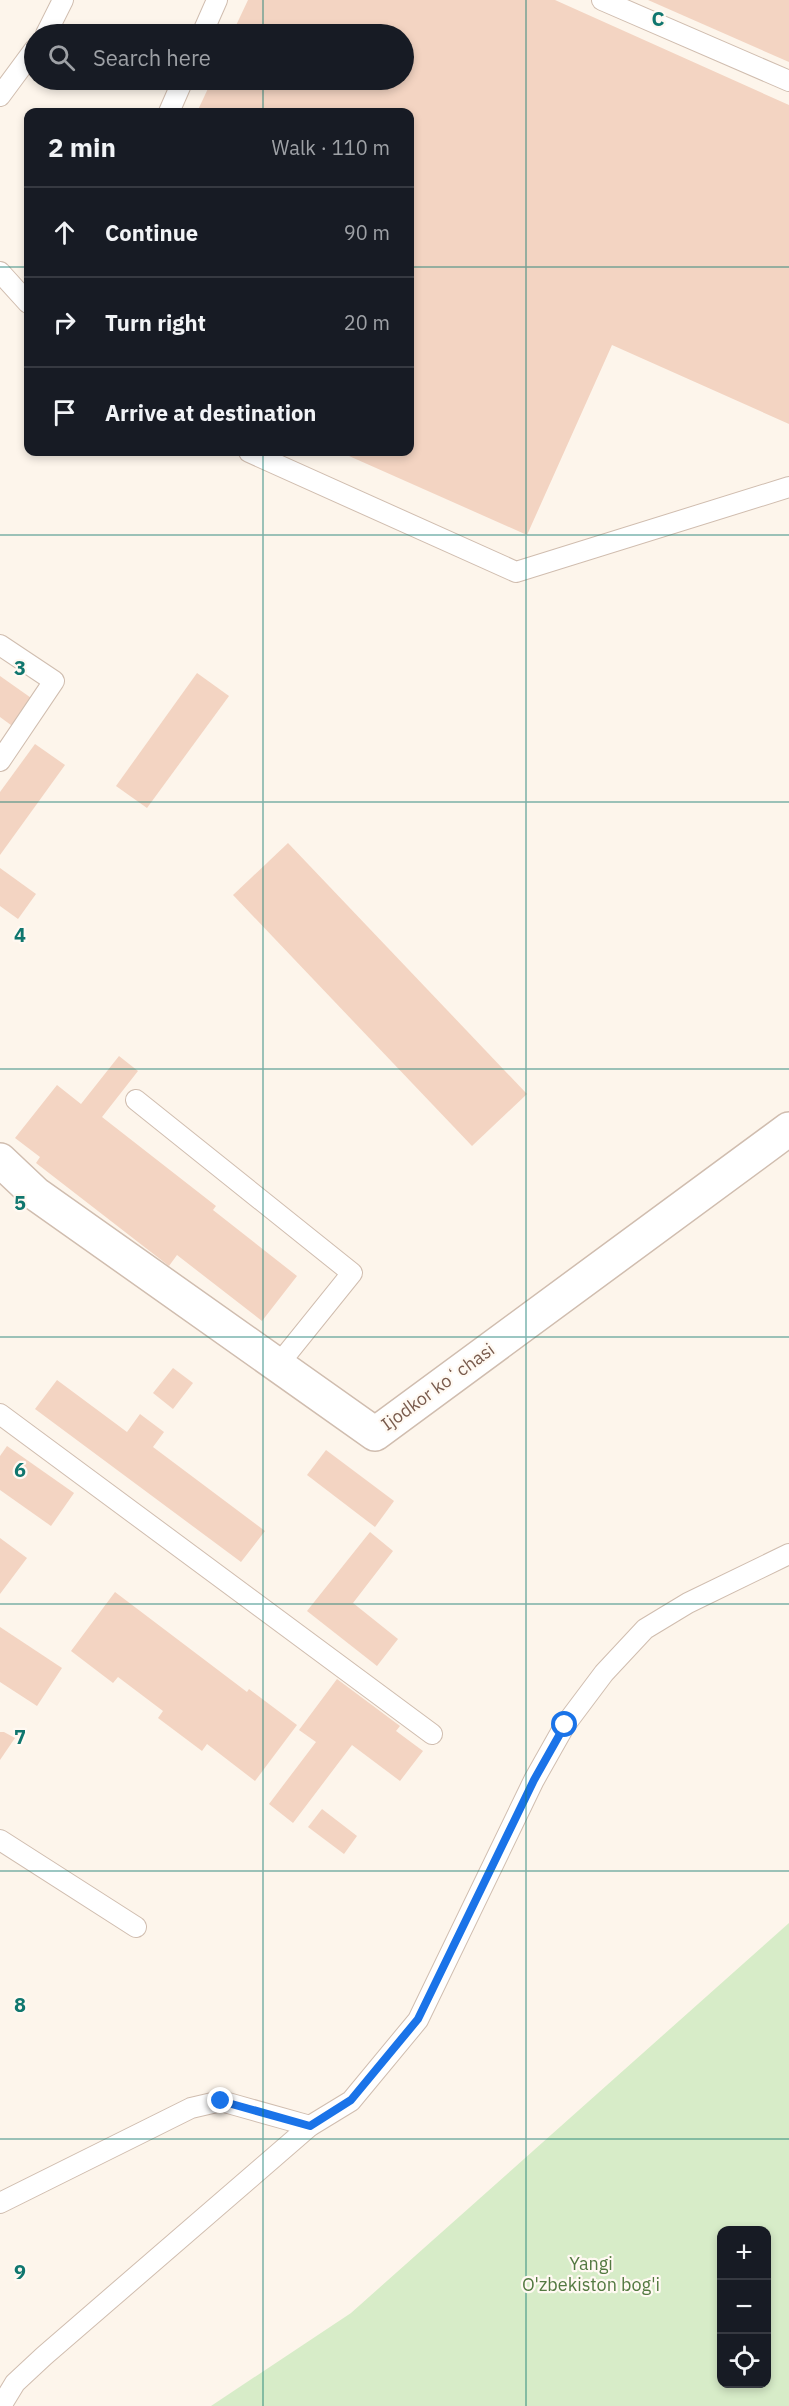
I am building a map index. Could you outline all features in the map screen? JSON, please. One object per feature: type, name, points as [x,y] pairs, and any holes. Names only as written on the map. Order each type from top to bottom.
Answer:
[{"type":"street","name":"Ijodkor koʻchasi","points":[[0,1160],[36,1194],[375,1434],[789,1129]]},
{"type":"lane","points":[[51,24],[63,0]]},
{"type":"lane","points":[[206,24],[217,0]]},
{"type":"lane","points":[[602,0],[789,81]]},
{"type":"lane","points":[[0,96],[24,64]]},
{"type":"lane","points":[[171,108],[179,90]]},
{"type":"lane","points":[[0,272],[24,299]]},
{"type":"lane","points":[[258,456],[516,573],[789,487]]},
{"type":"lane","points":[[0,645],[54,681],[0,761]]},
{"type":"lane","points":[[136,1100],[352,1273],[278,1365]]},
{"type":"lane","points":[[0,1414],[432,1734]]},
{"type":"lane","points":[[1,2406],[15,2383],[44,2355],[310,2126],[351,2100],[418,2019],[534,1780],[565,1725],[604,1673],[645,1629],[688,1603],[789,1554]]},
{"type":"lane","points":[[0,1840],[136,1927]]},
{"type":"lane","points":[[0,2203],[191,2108],[221,2101],[310,2126]]},
{"type":"green space","name":"Yangi O'zbekiston bog'i","points":[[789,1923],[789,2406],[211,2406],[351,2313]]},
{"type":"building","points":[[248,0],[555,0],[789,105],[789,424],[612,345],[527,535],[349,456],[414,456],[414,108],[199,108],[207,90],[414,90],[414,24],[237,24]]},
{"type":"building","points":[[648,0],[789,0],[789,62]]},
{"type":"building","points":[[197,673],[229,696],[147,808],[116,786]]},
{"type":"building","points":[[0,676],[34,700],[15,728],[0,717]]},
{"type":"building","points":[[35,744],[65,765],[0,855],[0,792]]},
{"type":"building","points":[[288,843],[527,1094],[472,1146],[233,895]]},
{"type":"building","points":[[0,868],[36,894],[18,919],[0,906]]},
{"type":"building","points":[[119,1056],[138,1071],[102,1117],[216,1206],[213,1210],[297,1276],[262,1321],[177,1255],[169,1266],[36,1163],[40,1157],[15,1138],[57,1085],[81,1104]]},
{"type":"building","points":[[173,1368],[193,1383],[173,1409],[153,1393]]},
{"type":"building","points":[[57,1380],[127,1432],[140,1414],[164,1432],[153,1447],[265,1531],[241,1562],[35,1409]]},
{"type":"building","points":[[7,1446],[74,1493],[51,1526],[0,1490],[0,1456]]},
{"type":"building","points":[[326,1450],[394,1501],[375,1527],[307,1475]]},
{"type":"building","points":[[370,1532],[393,1551],[353,1603],[398,1639],[377,1666],[307,1611]]},
{"type":"building","points":[[0,1538],[27,1558],[0,1594]]},
{"type":"building","points":[[115,1592],[247,1692],[249,1689],[297,1725],[255,1781],[207,1744],[202,1751],[158,1718],[163,1711],[118,1677],[113,1683],[71,1651]]},
{"type":"building","points":[[0,1627],[62,1668],[37,1706],[0,1682]]},
{"type":"building","points":[[337,1679],[400,1726],[396,1731],[423,1751],[400,1781],[352,1745],[293,1823],[269,1804],[316,1742],[299,1730]]},
{"type":"building","points":[[0,1732],[15,1738],[0,1760]]},
{"type":"building","points":[[322,1809],[357,1836],[344,1854],[308,1827]]},
{"type":"route","points":[[221,2101],[310,2126],[351,2100],[418,2019],[534,1780],[565,1725]]}]
